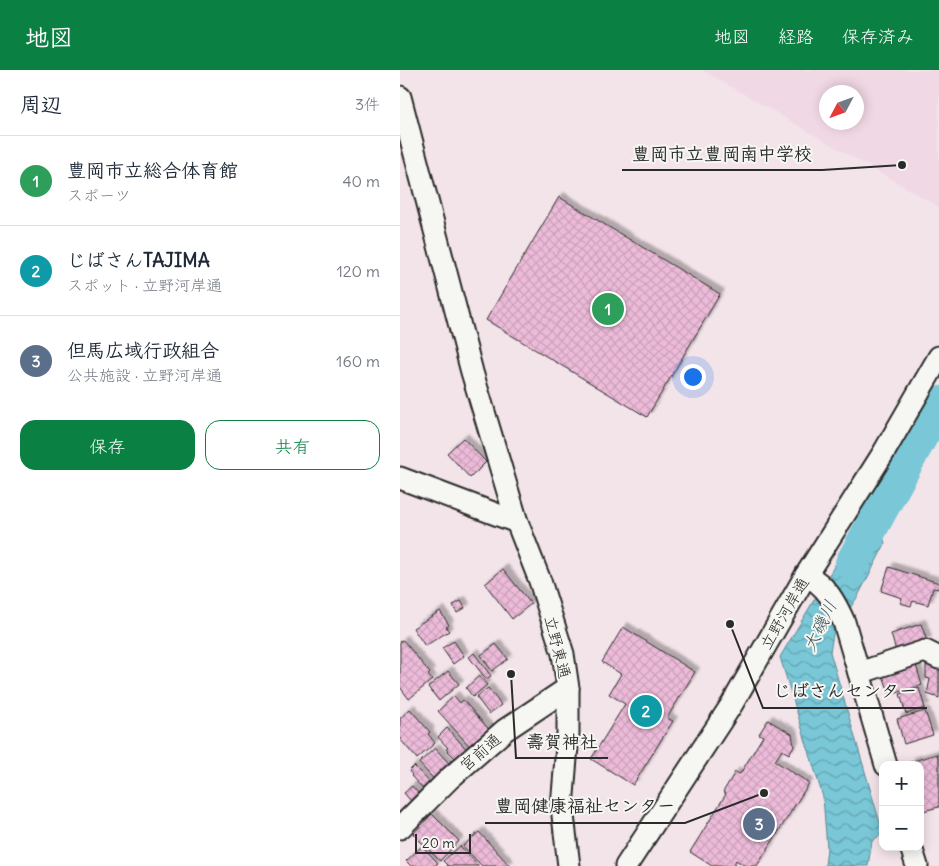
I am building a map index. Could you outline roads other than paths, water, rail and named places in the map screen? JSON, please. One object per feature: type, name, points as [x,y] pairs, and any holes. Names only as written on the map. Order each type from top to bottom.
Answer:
[{"type":"street","name":"立野東通","points":[[400,97],[454,308],[517,522],[540,581],[563,654],[568,688],[568,734],[562,806],[569,866]]},
{"type":"street","name":"立野河岸通","points":[[626,866],[732,704],[811,578],[939,358]]},
{"type":"street","points":[[400,478],[517,522]]},
{"type":"street","points":[[811,578],[835,603],[844,622],[885,761]]},
{"type":"street","points":[[859,673],[924,651],[939,658]]},
{"type":"street","name":"宮前通","points":[[400,828],[450,778],[506,730],[568,688]]},
{"type":"street","points":[[912,851],[917,866]]},
{"type":"water","points":[[863,518],[881,527],[885,544],[858,596],[833,634],[830,652],[879,819],[879,836],[872,841],[868,866],[825,866],[827,848],[823,797],[780,657]]},
{"type":"waterway","name":"大磯川","points":[[852,563],[939,403]]},
{"type":"place","name":"豊岡市立豊岡南中学校","points":[[902,165]]},
{"type":"place","name":"豊岡市立総合体育館","points":[[608,309]]},
{"type":"place","name":"じばさんセンター","points":[[730,624]]},
{"type":"place","name":"壽賀神社","points":[[511,674]]},
{"type":"place","name":"じばさんTAJIMA","points":[[646,711]]},
{"type":"place","name":"豊岡健康福祉センター","points":[[764,793]]},
{"type":"place","name":"但馬広域行政組合","points":[[759,824]]}]
